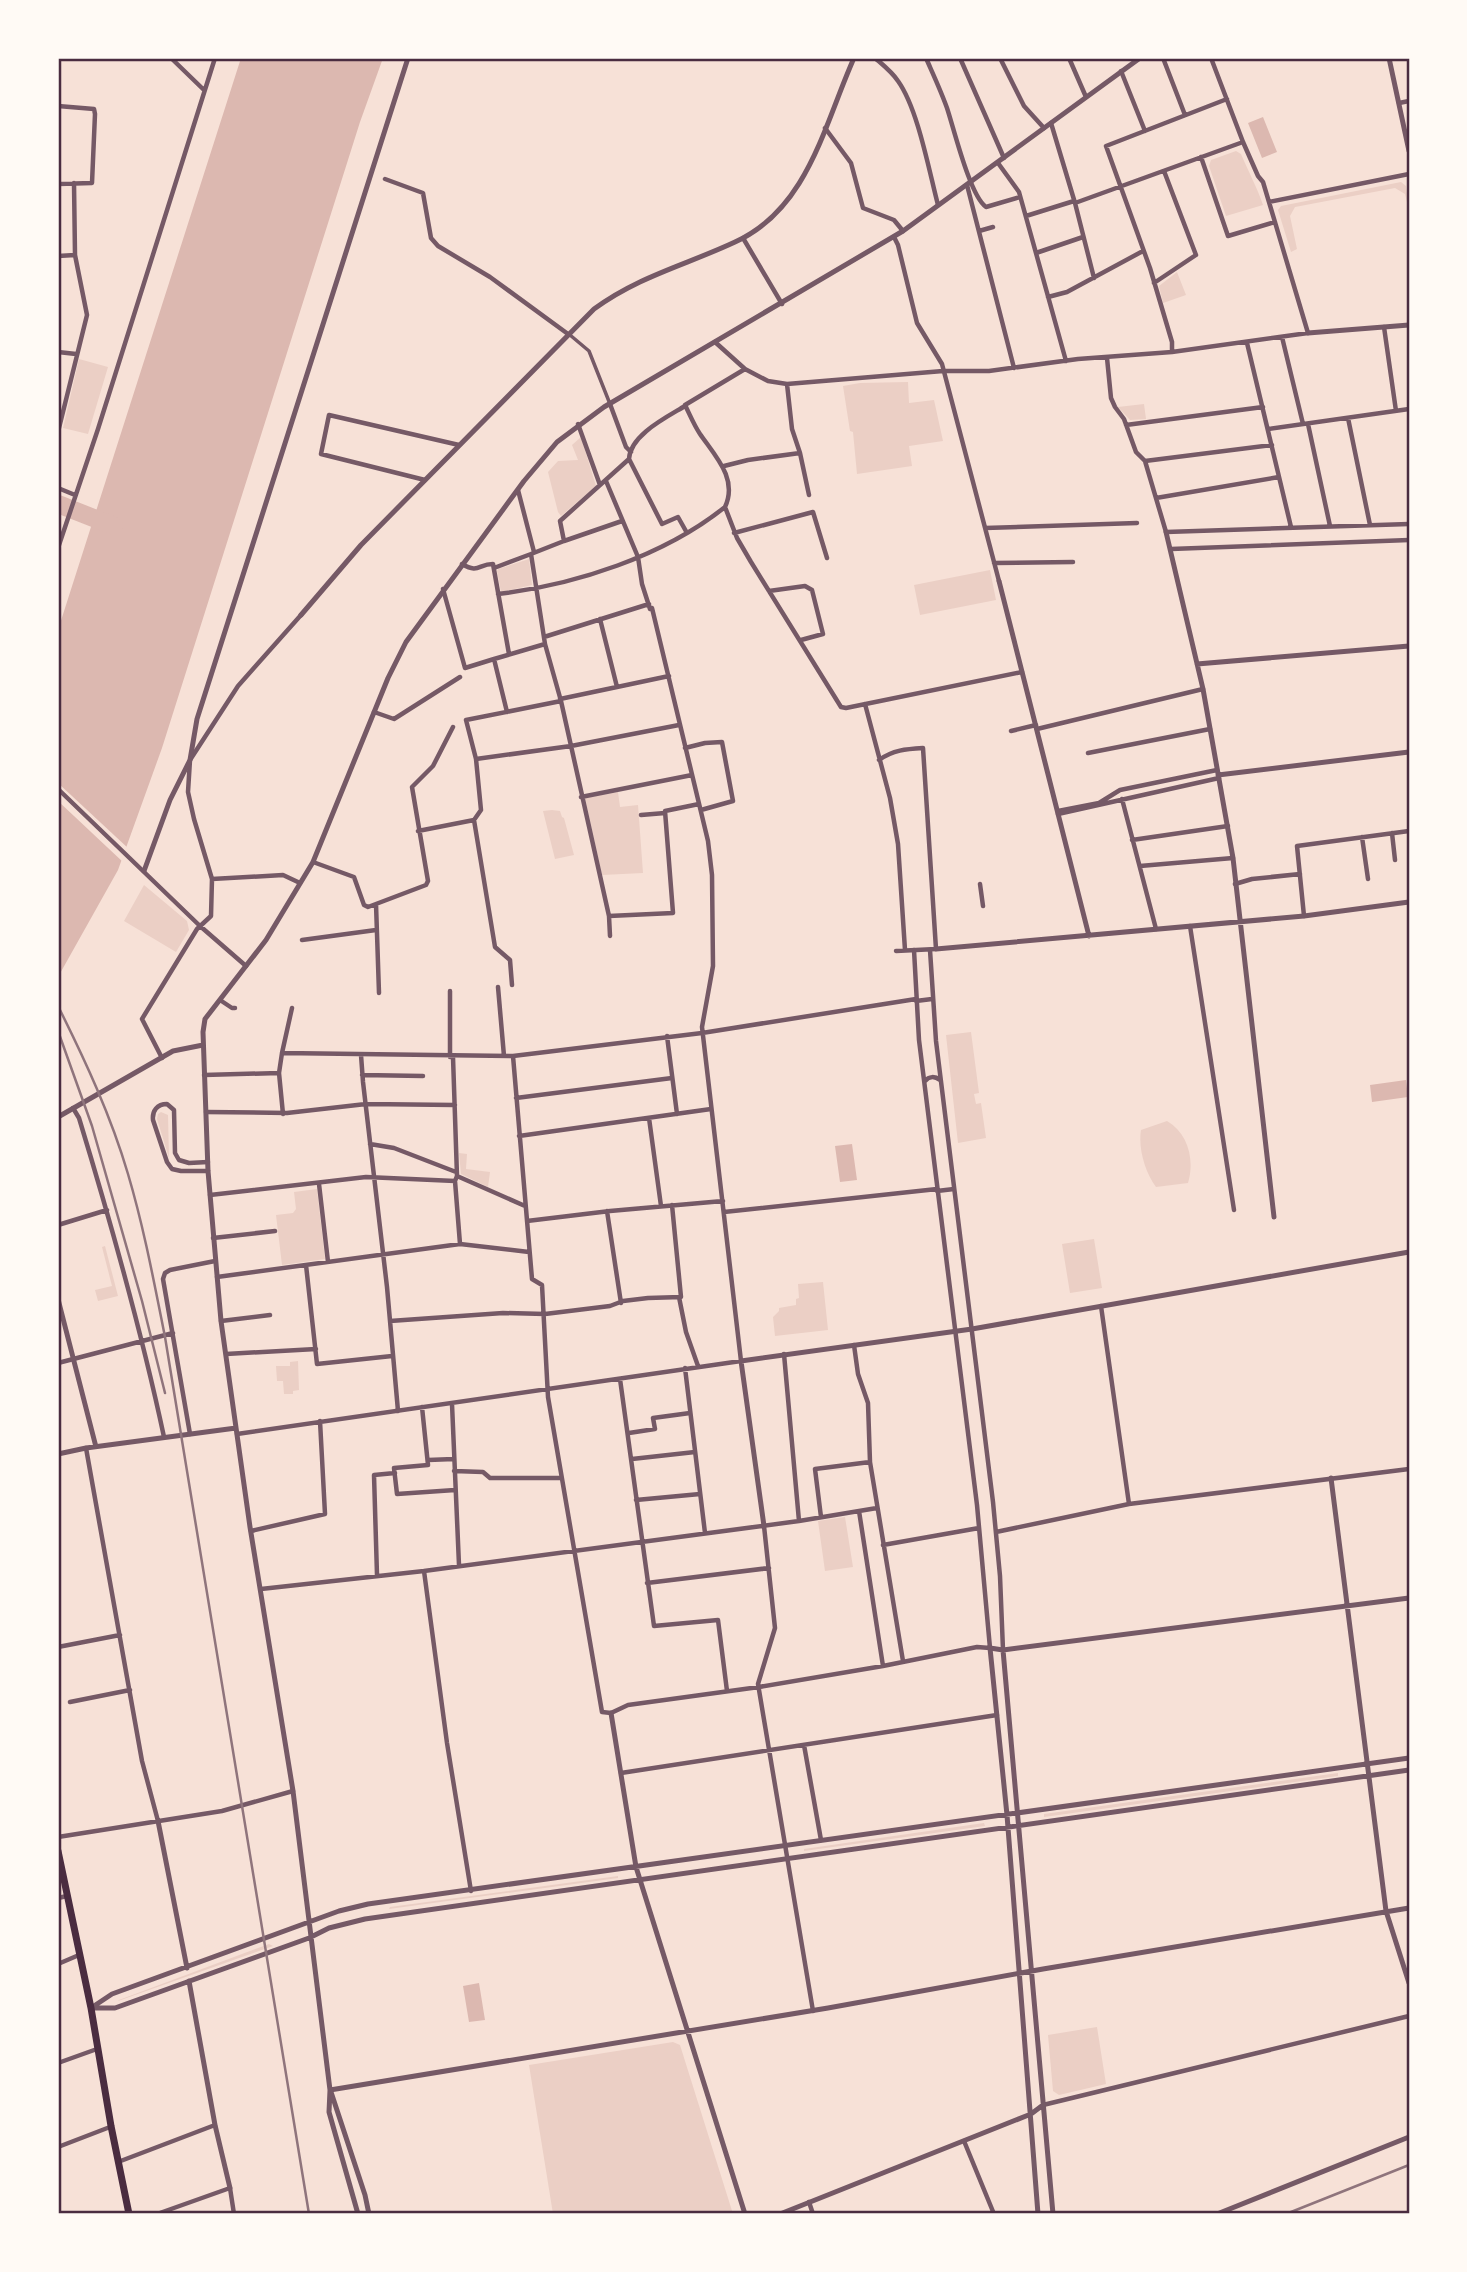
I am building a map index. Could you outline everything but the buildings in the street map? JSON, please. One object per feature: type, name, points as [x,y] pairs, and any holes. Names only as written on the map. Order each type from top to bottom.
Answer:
[{"type":"highway","points":[[58,1851],[130,2214]]},
{"type":"street","points":[[171,58],[204,90]]},
{"type":"street","points":[[58,548],[215,58]]},
{"type":"street","points":[[162,1058],[142,1019],[200,926],[211,916],[212,879],[188,792],[197,719],[408,58]]},
{"type":"street","points":[[875,58],[889,70],[903,90],[915,118],[938,205]]},
{"type":"street","points":[[926,58],[947,106],[1014,368]]},
{"type":"street","points":[[960,58],[1004,158]]},
{"type":"street","points":[[1000,58],[1024,106],[1044,128]]},
{"type":"street","points":[[1069,58],[1086,97]]},
{"type":"street","points":[[358,2214],[329,2112],[330,2090],[307,1923],[293,1791],[251,1531],[221,1321],[208,1171],[203,1045],[205,1019],[266,940],[313,862],[402,648],[443,589],[547,452],[578,424],[610,404],[894,237],[1140,58]]},
{"type":"street","points":[[1163,58],[1185,115]]},
{"type":"street","points":[[1211,58],[1243,142],[1263,182],[1308,333]]},
{"type":"street","points":[[1389,58],[1409,152]]},
{"type":"street","points":[[142,869],[170,800],[190,760],[238,686],[342,565],[594,309],[622,289],[743,238],[766,223],[792,196],[808,170],[852,60]]},
{"type":"street","points":[[1121,71],[1145,131]]},
{"type":"street","points":[[1172,352],[1172,342],[1154,283],[1106,146],[1227,99]]},
{"type":"street","points":[[1399,103],[1409,101]]},
{"type":"street","points":[[58,106],[94,109],[93,183],[58,184]]},
{"type":"street","points":[[1051,123],[1094,278]]},
{"type":"street","points":[[825,128],[851,163],[863,208],[894,220],[903,231]]},
{"type":"street","points":[[1026,216],[1121,187],[1243,142]]},
{"type":"street","points":[[1201,158],[1228,236],[1275,222]]},
{"type":"street","points":[[998,163],[1020,192],[1066,361]]},
{"type":"street","points":[[1154,283],[1196,255],[1164,171]]},
{"type":"street","points":[[1269,202],[1409,174]]},
{"type":"street","points":[[385,179],[423,193],[430,237],[438,246],[490,277],[589,351],[606,389],[626,447],[631,452]]},
{"type":"street","points":[[58,432],[59,419],[87,315],[75,255],[74,183]]},
{"type":"street","points":[[969,184],[984,207],[1020,197]]},
{"type":"street","points":[[978,231],[993,227]]},
{"type":"street","points":[[894,237],[917,323],[942,364],[1089,936]]},
{"type":"street","points":[[1036,253],[1083,237]]},
{"type":"street","points":[[743,238],[782,304]]},
{"type":"street","points":[[1048,297],[1067,292],[1143,251]]},
{"type":"street","points":[[58,256],[75,255]]},
{"type":"street","points":[[715,342],[745,369],[768,381],[787,384],[943,371],[989,371],[1172,352],[1308,333],[1409,325]]},
{"type":"street","points":[[1384,327],[1396,411]]},
{"type":"street","points":[[1282,337],[1330,526]]},
{"type":"street","points":[[1247,343],[1291,527]]},
{"type":"street","points":[[58,352],[76,354]]},
{"type":"street","points":[[1107,358],[1111,398],[1126,425],[1136,452],[1145,461],[1171,549],[1203,689],[1233,858],[1274,1217]]},
{"type":"street","points":[[564,541],[560,521],[629,459],[647,430],[745,369]]},
{"type":"street","points":[[787,384],[792,429],[809,495]]},
{"type":"street","points":[[498,594],[538,589],[638,558],[708,521],[725,507],[731,495],[724,466],[699,432],[685,406]]},
{"type":"street","points":[[1126,425],[1263,407]]},
{"type":"street","points":[[1268,429],[1409,409]]},
{"type":"street","points":[[425,480],[321,454],[329,415],[459,445]]},
{"type":"street","points":[[1348,418],[1370,525]]},
{"type":"street","points":[[578,424],[600,485]]},
{"type":"street","points":[[1145,461],[1272,445]]},
{"type":"street","points":[[724,466],[800,453]]},
{"type":"street","points":[[629,459],[662,524],[678,517],[687,533]]},
{"type":"street","points":[[1156,498],[1279,477]]},
{"type":"street","points":[[606,481],[638,558],[642,583],[650,609],[652,608],[700,807],[712,875],[713,966],[702,1033],[775,1629],[759,1675],[759,1687],[813,2011]]},
{"type":"street","points":[[58,488],[74,496]]},
{"type":"street","points":[[517,489],[532,553],[545,644],[561,700],[608,916],[610,936]]},
{"type":"street","points":[[725,507],[734,533],[841,706],[865,704],[1022,672]]},
{"type":"street","points":[[734,533],[813,512],[827,558]]},
{"type":"street","points":[[494,568],[622,520]]},
{"type":"street","points":[[985,528],[1137,523]]},
{"type":"street","points":[[1166,532],[1409,524]]},
{"type":"street","points":[[1171,549],[1409,540]]},
{"type":"street","points":[[994,563],[1073,562]]},
{"type":"street","points":[[462,564],[470,569],[493,564],[509,654]]},
{"type":"street","points":[[769,591],[805,586],[811,590],[823,634],[801,640]]},
{"type":"street","points":[[443,589],[465,668],[545,644]]},
{"type":"street","points":[[544,637],[649,604]]},
{"type":"street","points":[[600,619],[617,687]]},
{"type":"street","points":[[1197,664],[1409,646]]},
{"type":"street","points":[[494,659],[508,712]]},
{"type":"street","points":[[418,831],[474,820],[481,810],[476,760],[466,720],[669,676]]},
{"type":"street","points":[[374,712],[394,719],[460,677]]},
{"type":"street","points":[[1011,731],[1203,689]]},
{"type":"street","points":[[865,704],[890,798],[898,844],[904,899],[905,951]]},
{"type":"street","points":[[476,760],[571,746],[680,725]]},
{"type":"street","points":[[313,862],[354,877],[364,905],[368,906],[426,885],[428,881],[412,787],[433,766],[453,727]]},
{"type":"street","points":[[1088,753],[1210,729]]},
{"type":"street","points":[[641,815],[733,802],[722,742],[685,748]]},
{"type":"street","points":[[879,760],[899,750],[923,748],[933,949],[932,999],[996,1532],[1003,1650],[1053,2214]]},
{"type":"street","points":[[1058,812],[1099,803],[1120,790],[1218,774],[1409,752]]},
{"type":"street","points":[[1058,812],[1122,799],[1218,774]]},
{"type":"street","points":[[581,797],[692,775]]},
{"type":"street","points":[[58,789],[200,926],[246,966]]},
{"type":"street","points":[[1122,799],[1156,929]]},
{"type":"street","points":[[608,916],[673,913],[665,813]]},
{"type":"street","points":[[474,820],[495,947],[510,960],[512,985]]},
{"type":"street","points":[[1132,840],[1228,826]]},
{"type":"street","points":[[1304,916],[1297,846],[1409,831]]},
{"type":"street","points":[[1392,833],[1395,860]]},
{"type":"street","points":[[1362,837],[1368,879]]},
{"type":"street","points":[[1140,866],[1233,858]]},
{"type":"street","points":[[1235,884],[1300,874]]},
{"type":"street","points":[[212,879],[283,875],[300,883]]},
{"type":"street","points":[[980,884],[983,906]]},
{"type":"street","points":[[896,951],[1304,916],[1409,902]]},
{"type":"street","points":[[376,904],[379,993]]},
{"type":"street","points":[[1190,926],[1234,1210]]},
{"type":"street","points":[[302,940],[376,930]]},
{"type":"street","points":[[914,950],[916,1000],[937,1190],[979,1528],[1007,1815],[1038,2214]]},
{"type":"street","points":[[498,987],[504,1056]]},
{"type":"street","points":[[450,991],[460,1244]]},
{"type":"street","points":[[282,1053],[513,1056],[702,1033],[932,999]]},
{"type":"street","points":[[220,1000],[235,1008]]},
{"type":"street","points":[[283,1114],[279,1073],[292,1008]]},
{"type":"street","points":[[667,1036],[677,1114]]},
{"type":"street","points":[[58,1117],[176,1050],[203,1045]]},
{"type":"street","points":[[361,1055],[398,1410]]},
{"type":"street","points":[[513,1056],[529,1252],[533,1279],[542,1285],[548,1388],[601,1712],[611,1713],[628,1705],[883,1666],[977,1647],[1003,1650],[1409,1598]]},
{"type":"street","points":[[204,1075],[279,1073]]},
{"type":"street","points":[[362,1075],[423,1076]]},
{"type":"street","points":[[925,1082],[935,1077],[940,1080]]},
{"type":"street","points":[[516,1098],[671,1078]]},
{"type":"street","points":[[208,1162],[184,1163],[177,1158],[173,1110],[167,1104],[158,1106],[153,1112],[153,1120],[168,1164],[178,1171],[208,1171]]},
{"type":"street","points":[[206,1112],[283,1114],[366,1104],[455,1105]]},
{"type":"street","points":[[73,1108],[79,1118],[107,1210],[164,1437]]},
{"type":"street","points":[[519,1136],[711,1109]]},
{"type":"street","points":[[649,1118],[661,1206]]},
{"type":"street","points":[[370,1144],[394,1148],[525,1206]]},
{"type":"street","points":[[210,1195],[373,1178],[456,1176]]},
{"type":"street","points":[[319,1184],[328,1262]]},
{"type":"street","points":[[724,1212],[954,1189]]},
{"type":"street","points":[[527,1221],[723,1201]]},
{"type":"street","points":[[672,1205],[679,1297],[686,1332],[698,1366]]},
{"type":"street","points":[[58,1225],[107,1210]]},
{"type":"street","points":[[607,1211],[621,1303]]},
{"type":"street","points":[[213,1238],[275,1231]]},
{"type":"street","points":[[217,1277],[460,1244],[529,1252]]},
{"type":"street","points":[[58,1454],[164,1437],[236,1431],[452,1404],[698,1366],[972,1329],[1409,1252]]},
{"type":"street","points":[[190,1434],[163,1280],[170,1270],[215,1261]]},
{"type":"street","points":[[306,1265],[317,1364],[392,1356]]},
{"type":"street","points":[[390,1321],[503,1313],[545,1314],[648,1298],[679,1297]]},
{"type":"street","points":[[58,1299],[96,1447]]},
{"type":"street","points":[[1101,1306],[1129,1504]]},
{"type":"street","points":[[221,1321],[270,1315]]},
{"type":"street","points":[[58,1363],[173,1333]]},
{"type":"street","points":[[854,1344],[858,1374],[868,1403],[870,1462],[903,1661]]},
{"type":"street","points":[[226,1354],[316,1349]]},
{"type":"street","points":[[784,1354],[799,1521]]},
{"type":"street","points":[[685,1368],[705,1533]]},
{"type":"street","points":[[620,1379],[654,1626],[718,1620],[727,1691]]},
{"type":"street","points":[[452,1404],[459,1565]]},
{"type":"street","points":[[422,1408],[428,1465],[394,1468],[397,1494],[455,1490]]},
{"type":"street","points":[[629,1433],[655,1429],[653,1418],[690,1413]]},
{"type":"street","points":[[251,1531],[325,1514],[320,1421]]},
{"type":"street","points":[[86,1448],[142,1761],[158,1821],[187,1968]]},
{"type":"street","points":[[632,1459],[695,1452]]},
{"type":"street","points":[[428,1460],[454,1459]]},
{"type":"street","points":[[821,1517],[815,1469],[870,1462]]},
{"type":"street","points":[[996,1532],[1129,1504],[1409,1469]]},
{"type":"street","points":[[454,1471],[483,1472],[490,1478],[562,1478]]},
{"type":"street","points":[[377,1575],[374,1475],[394,1473]]},
{"type":"street","points":[[1331,1478],[1386,1911],[1409,1983]]},
{"type":"street","points":[[636,1500],[700,1494]]},
{"type":"street","points":[[261,1589],[424,1571],[642,1540],[764,1526],[877,1508]]},
{"type":"street","points":[[859,1511],[883,1666]]},
{"type":"street","points":[[883,1545],[979,1528]]},
{"type":"street","points":[[647,1583],[769,1568]]},
{"type":"street","points":[[424,1571],[447,1743],[471,1891]]},
{"type":"street","points":[[58,1647],[120,1635]]},
{"type":"street","points":[[71,1702],[130,1690]]},
{"type":"street","points":[[611,1713],[636,1867],[745,2214]]},
{"type":"street","points":[[621,1773],[997,1715]]},
{"type":"street","points":[[804,1745],[821,1841]]},
{"type":"street","points":[[91,2008],[112,1994],[361,1905],[1409,1758]]},
{"type":"street","points":[[91,2008],[115,2008],[309,1938],[329,1928],[365,1919],[1409,1770]]},
{"type":"street","points":[[58,1837],[222,1811],[293,1791]]},
{"type":"street","points":[[58,1898],[67,1896]]},
{"type":"street","points":[[330,2090],[813,2011],[1409,1908]]},
{"type":"street","points":[[58,1964],[79,1955]]},
{"type":"street","points":[[188,1981],[234,2214]]},
{"type":"street","points":[[780,2214],[1031,2114],[1043,2105],[1409,2016]]},
{"type":"street","points":[[58,2063],[97,2049]]},
{"type":"street","points":[[330,2090],[337,2104],[369,2214]]},
{"type":"street","points":[[118,2162],[215,2124]]},
{"type":"street","points":[[58,2147],[111,2126]]},
{"type":"street","points":[[1217,2214],[1409,2137]]},
{"type":"street","points":[[963,2140],[994,2214]]},
{"type":"street","points":[[157,2214],[230,2188]]},
{"type":"street","points":[[809,2202],[813,2214]]},
{"type":"shaded area","points":[[241,58],[383,58],[360,122],[162,748],[118,870],[58,977],[58,630]]},
{"type":"shaded area","points":[[1263,117],[1277,152],[1262,158],[1248,123]]},
{"type":"shaded area","points":[[1236,151],[1241,154],[1263,205],[1226,216],[1209,166],[1211,160]]},
{"type":"shaded area","points":[[1401,182],[1406,186],[1409,210],[1405,194],[1395,188],[1295,207],[1290,216],[1297,249],[1291,252],[1278,210],[1281,206]]},
{"type":"shaded area","points":[[1177,272],[1186,295],[1163,303],[1159,286]]},
{"type":"shaded area","points":[[79,359],[108,367],[88,434],[63,428]]},
{"type":"shaded area","points":[[908,382],[909,403],[934,400],[943,441],[909,446],[912,466],[857,474],[853,432],[850,431],[843,386]]},
{"type":"shaded area","points":[[1144,404],[1146,419],[1130,420],[1118,407]]},
{"type":"shaded area","points":[[581,437],[596,486],[561,516],[548,472],[558,461],[578,460],[572,445]]},
{"type":"shaded area","points":[[529,559],[532,585],[501,592],[498,569]]},
{"type":"shaded area","points":[[990,570],[996,600],[920,615],[914,585]]},
{"type":"shaded area","points":[[618,792],[620,807],[638,805],[643,873],[602,875],[585,798]]},
{"type":"shaded area","points":[[543,811],[560,811],[564,818],[574,855],[555,859]]},
{"type":"shaded area","points":[[144,885],[187,921],[189,930],[176,952],[124,921]]},
{"type":"shaded area","points":[[971,1032],[979,1093],[974,1094],[976,1104],[981,1103],[986,1138],[958,1143],[946,1035]]},
{"type":"shaded area","points":[[1406,1080],[1408,1097],[1372,1102],[1370,1085]]},
{"type":"shaded area","points":[[161,1112],[168,1115],[169,1158],[157,1119]]},
{"type":"shaded area","points":[[1167,1121],[1185,1140],[1190,1156],[1190,1174],[1188,1183],[1156,1187],[1143,1160],[1141,1130]]},
{"type":"shaded area","points":[[852,1144],[857,1180],[840,1182],[835,1146]]},
{"type":"shaded area","points":[[459,1153],[467,1154],[466,1169],[490,1172],[488,1187],[461,1174]]},
{"type":"shaded area","points":[[317,1189],[325,1259],[282,1265],[276,1215],[293,1213],[296,1209],[294,1192]]},
{"type":"shaded area","points":[[1094,1239],[1102,1288],[1070,1293],[1062,1244]]},
{"type":"shaded area","points":[[105,1246],[118,1296],[98,1301],[95,1290],[112,1286],[102,1247]]},
{"type":"shaded area","points":[[823,1282],[828,1330],[775,1336],[773,1317],[779,1308],[796,1305],[796,1299],[799,1298],[798,1284]]},
{"type":"shaded area","points":[[298,1361],[299,1390],[293,1391],[293,1394],[284,1394],[283,1381],[277,1381],[276,1366],[290,1366],[290,1362]]},
{"type":"shaded area","points":[[845,1517],[853,1567],[825,1571],[818,1521]]},
{"type":"shaded area","points":[[1338,1773],[1338,1776],[1044,1817],[1044,1814]]},
{"type":"shaded area","points":[[984,1823],[985,1826],[804,1851],[804,1849]]},
{"type":"shaded area","points":[[618,1878],[389,1909],[390,1907]]},
{"type":"shaded area","points":[[269,1944],[273,1946],[118,2001],[119,2000]]},
{"type":"shaded area","points":[[479,1983],[485,2020],[469,2022],[463,1986]]},
{"type":"shaded area","points":[[1097,2027],[1106,2084],[1059,2095],[1053,2091],[1048,2035]]},
{"type":"shaded area","points":[[673,2042],[680,2045],[733,2214],[553,2214],[529,2065]]},
{"type":"pier","points":[[58,783],[129,849],[124,863],[58,801]]},
{"type":"waterway","points":[[58,504],[114,526]]},
{"type":"railway","points":[[58,1006],[114,1131],[134,1194],[153,1275],[309,2214]]},
{"type":"railway","points":[[58,1031],[92,1126],[165,1393]]},
{"type":"railway","points":[[1286,2214],[1409,2165]]}]
